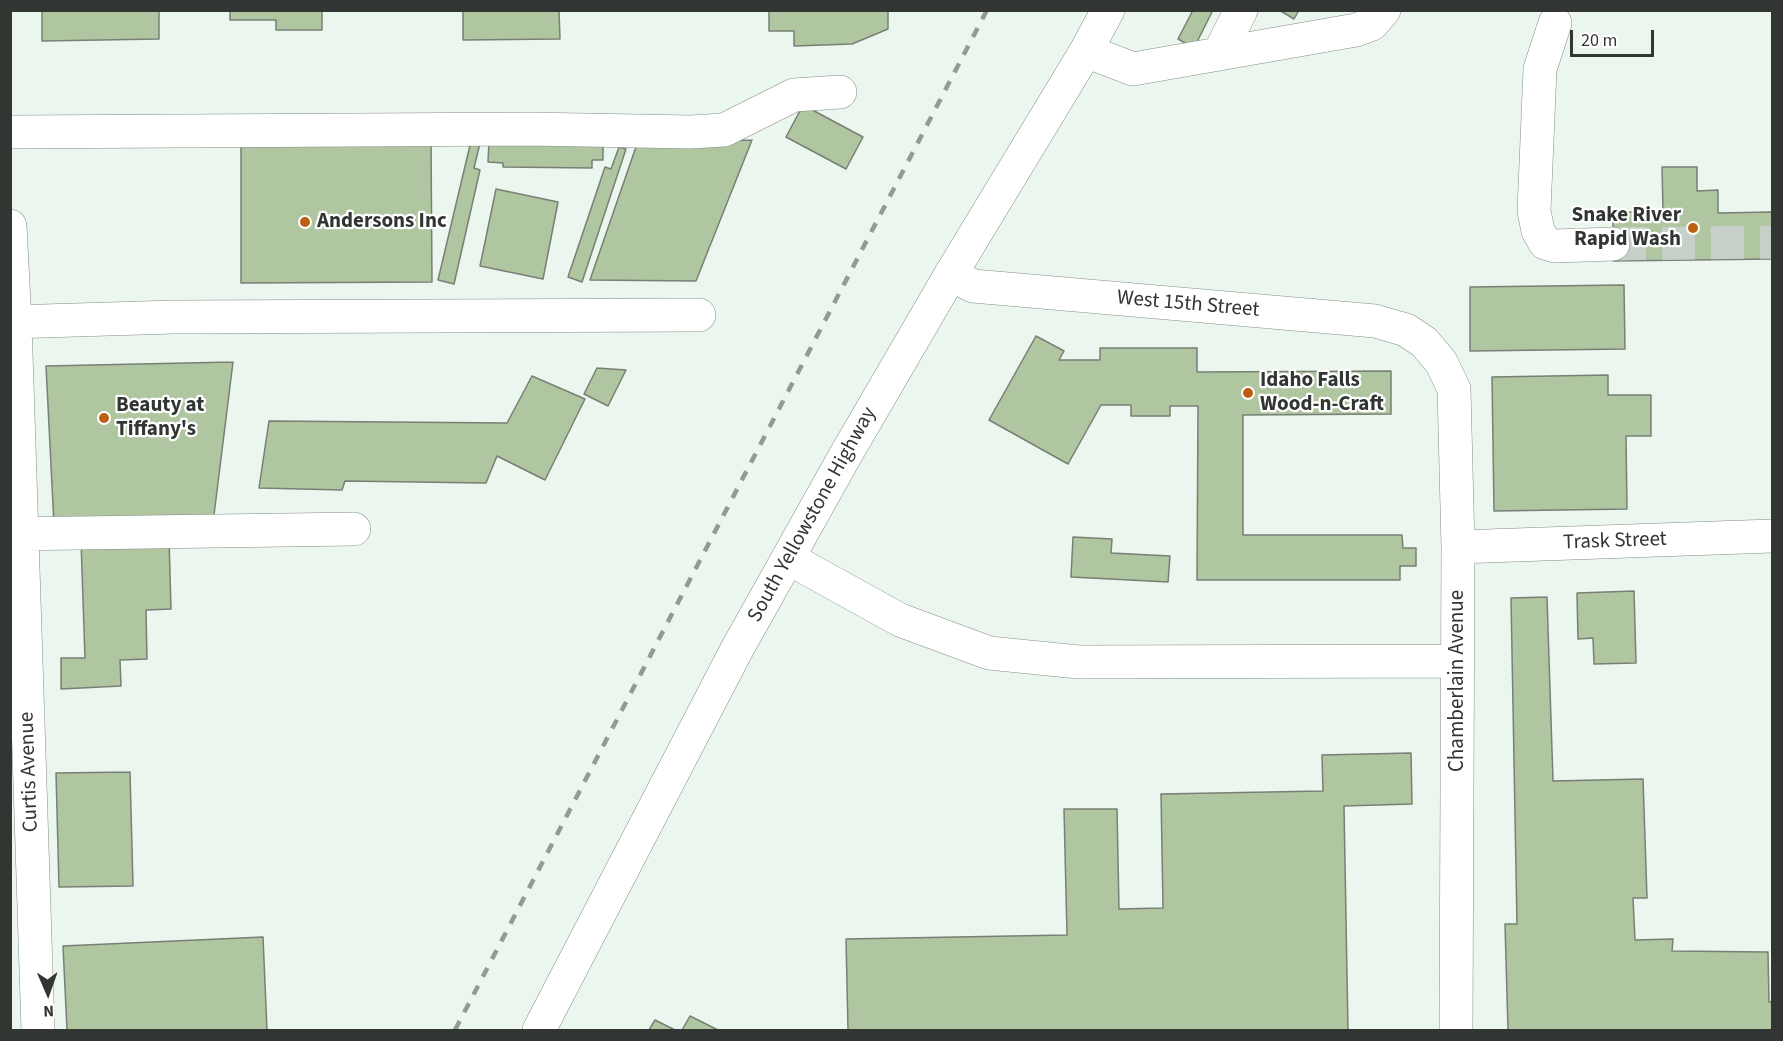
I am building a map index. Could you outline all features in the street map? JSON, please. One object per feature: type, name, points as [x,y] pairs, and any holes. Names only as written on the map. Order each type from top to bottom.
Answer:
[{"type":"main road","name":"South Yellowstone Highway","points":[[539,1030],[736,651],[951,274],[1086,51],[1108,10]]},
{"type":"main road","points":[[1219,54],[1241,10]]},
{"type":"main road","points":[[1264,46],[1326,23],[1342,10]]},
{"type":"main road","points":[[1086,51],[1133,69],[1356,30],[1372,24],[1384,10]]},
{"type":"main road","points":[[1555,23],[1540,69],[1534,211],[1538,231],[1545,243],[1555,246],[1613,244]]},
{"type":"main road","points":[[10,132],[531,129],[690,132],[724,130],[794,95],[840,92]]},
{"type":"main road","name":"Curtis Avenue","points":[[10,226],[20,742],[38,1030]]},
{"type":"main road","name":"West 15th Street","points":[[951,274],[973,286],[1375,321],[1406,330],[1424,342]]},
{"type":"main road","points":[[13,322],[186,317],[699,315]]},
{"type":"main road","name":"Chamberlain Avenue","points":[[1424,342],[1442,362],[1454,389],[1458,547],[1456,1030]]},
{"type":"main road","points":[[16,534],[354,529]]},
{"type":"main road","name":"Trask Street","points":[[1458,547],[1773,536]]},
{"type":"main road","points":[[788,558],[900,620],[989,653],[1079,662],[1458,661]]},
{"type":"building","points":[[42,10],[159,10],[159,39],[42,41]]},
{"type":"building","points":[[230,10],[322,10],[322,30],[276,30],[276,20],[230,20]]},
{"type":"building","points":[[463,10],[559,10],[560,39],[463,40]]},
{"type":"building","points":[[769,10],[888,10],[888,29],[852,44],[794,46],[794,31],[769,31]]},
{"type":"building","points":[[1193,10],[1213,10],[1194,48],[1178,39]]},
{"type":"building","points":[[1279,10],[1299,10],[1294,19]]},
{"type":"building","points":[[803,105],[863,137],[846,169],[786,137]]},
{"type":"building","points":[[431,136],[432,282],[241,283],[241,137]]},
{"type":"building","points":[[752,140],[696,281],[590,280],[638,141]]},
{"type":"building","points":[[471,141],[480,143],[474,168],[480,170],[454,284],[438,280]]},
{"type":"building","points":[[489,141],[603,142],[603,160],[592,160],[592,168],[503,167],[503,163],[488,162]]},
{"type":"building","points":[[619,147],[626,149],[582,282],[568,277],[605,167],[611,169]]},
{"type":"building","name":"Snake River Rapid Wash","points":[[1662,167],[1697,167],[1697,191],[1718,190],[1718,213],[1772,212],[1772,259],[1613,261],[1613,212],[1663,212]]},
{"type":"building","points":[[496,189],[558,202],[543,279],[480,266]]},
{"type":"building","points":[[1624,285],[1625,349],[1470,351],[1470,287]]},
{"type":"building","points":[[1036,336],[1064,351],[1059,360],[1100,360],[1100,348],[1197,348],[1197,372],[1391,371],[1391,414],[1243,415],[1243,535],[1402,535],[1403,548],[1416,548],[1416,566],[1400,566],[1400,580],[1197,580],[1198,406],[1170,406],[1170,416],[1131,416],[1131,405],[1101,405],[1068,464],[989,420]]},
{"type":"building","points":[[233,362],[213,523],[54,525],[46,366]]},
{"type":"building","points":[[597,368],[626,370],[608,406],[584,394]]},
{"type":"building","points":[[1608,375],[1608,395],[1651,395],[1651,436],[1626,436],[1627,509],[1494,511],[1492,377]]},
{"type":"building","points":[[532,376],[585,399],[545,480],[497,456],[486,483],[345,481],[342,490],[259,488],[269,421],[507,423]]},
{"type":"building","points":[[1073,537],[1112,539],[1111,553],[1170,556],[1168,582],[1071,577]]},
{"type":"building","points":[[169,538],[171,609],[146,610],[147,659],[120,660],[121,686],[61,689],[61,658],[85,658],[81,541]]},
{"type":"building","points":[[1634,591],[1636,663],[1594,664],[1593,638],[1578,639],[1577,593]]},
{"type":"building","points":[[1547,597],[1553,781],[1643,779],[1647,898],[1633,898],[1635,940],[1673,939],[1672,951],[1768,952],[1772,1030],[1508,1030],[1505,924],[1517,924],[1511,598]]},
{"type":"building","points":[[1411,753],[1412,804],[1344,806],[1348,1030],[848,1030],[846,939],[1067,935],[1064,809],[1117,809],[1119,909],[1163,908],[1161,794],[1323,791],[1322,755]]},
{"type":"building","points":[[130,772],[133,886],[59,887],[56,773]]},
{"type":"building","points":[[263,937],[267,1030],[67,1030],[63,946]]},
{"type":"building","points":[[690,1016],[718,1030],[682,1030]]},
{"type":"building","points":[[655,1020],[675,1030],[649,1030]]},
{"type":"tunnel","points":[[1613,244],[1772,242]]},
{"type":"railway","points":[[455,1030],[987,10]]},
{"type":"place","name":"Andersons Inc","points":[[305,222]]},
{"type":"place","name":"Snake River Rapid Wash","points":[[1693,228]]},
{"type":"place","name":"Idaho Falls Wood-n-Craft","points":[[1248,393]]},
{"type":"place","name":"Beauty at Tiffany's","points":[[104,418]]}]
